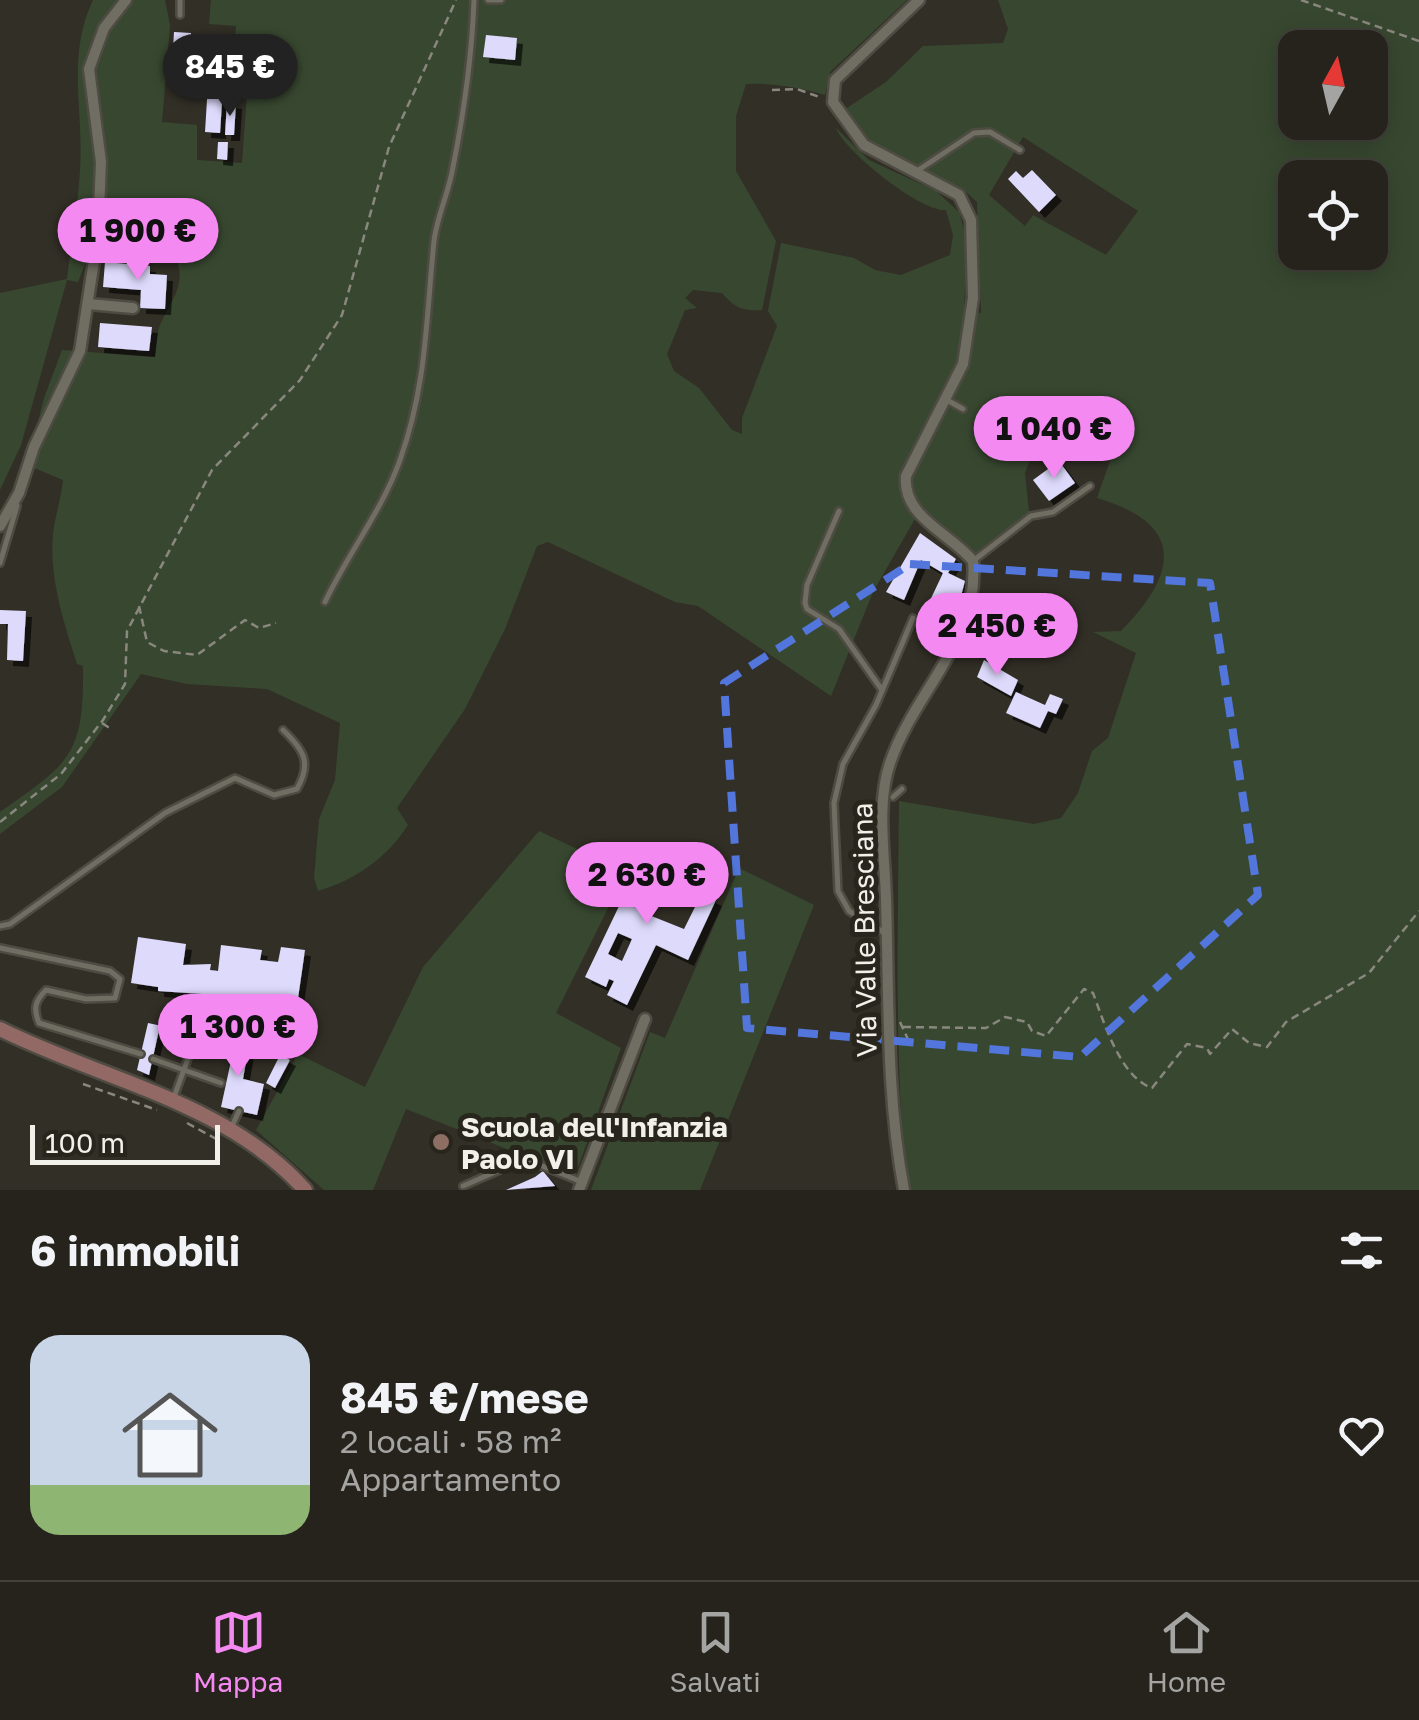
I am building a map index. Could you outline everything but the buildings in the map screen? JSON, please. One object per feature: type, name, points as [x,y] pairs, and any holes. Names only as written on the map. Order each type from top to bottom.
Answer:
[{"type":"street","points":[[0,526],[19,493],[34,447],[80,351],[98,235],[101,162],[89,69],[104,28],[126,0]]},
{"type":"street","points":[[919,0],[836,80],[833,102],[864,145],[958,195],[972,220],[969,339],[947,400],[906,476],[905,490],[917,513],[973,560]]},
{"type":"street","points":[[88,304],[133,308]]},
{"type":"street","name":"Via Valle Bresciana","points":[[904,1190],[894,1135],[889,1069],[884,786],[900,740],[969,614],[973,560]]},
{"type":"street","points":[[580,1186],[645,1019]]},
{"type":"street","points":[[0,1029],[167,1107],[231,1128],[278,1162],[305,1190]]},
{"type":"lane","points":[[180,0],[180,15]]},
{"type":"lane","points":[[325,602],[344,563],[372,522],[393,475],[421,382],[431,317],[434,238],[452,172],[472,54],[474,0]]},
{"type":"lane","points":[[488,0],[501,0]]},
{"type":"lane","points":[[915,172],[942,150],[974,133],[990,132],[1020,150]]},
{"type":"lane","points":[[947,400],[963,409]]},
{"type":"lane","points":[[973,560],[1031,516],[1052,512],[1090,486]]},
{"type":"lane","points":[[0,563],[19,493]]},
{"type":"lane","points":[[839,510],[807,585],[804,603],[840,629],[882,690]]},
{"type":"lane","points":[[888,939],[844,902],[834,850],[838,775],[882,690],[913,618]]},
{"type":"lane","points":[[0,926],[10,924],[164,813],[235,778],[274,795],[297,789],[306,772],[306,759],[284,730]]},
{"type":"lane","points":[[893,797],[902,789]]},
{"type":"lane","points":[[0,948],[110,971],[120,978],[115,998],[86,999],[46,990],[36,1000],[34,1012],[39,1023],[141,1054]]},
{"type":"lane","points":[[167,1107],[190,1052]]},
{"type":"lane","points":[[153,1058],[220,1083]]},
{"type":"lane","points":[[231,1128],[239,1111]]},
{"type":"lane","points":[[463,1186],[525,1160],[580,1186]]},
{"type":"path","points":[[0,822],[61,774],[101,722],[125,684],[127,631],[212,470],[300,380],[342,315],[389,147],[456,0]]},
{"type":"path","points":[[1301,0],[1419,41]]},
{"type":"path","points":[[772,90],[797,90],[833,102]]},
{"type":"path","points":[[139,606],[147,642],[164,651],[197,655],[245,620],[259,628],[276,623]]},
{"type":"path","points":[[101,722],[111,729]]},
{"type":"path","points":[[903,1027],[976,1029],[1005,1017],[1027,1022],[1032,1031],[1046,1036],[1084,989],[1093,994],[1128,1067],[1140,1084],[1152,1088],[1187,1044],[1210,1054],[1232,1028],[1249,1043],[1267,1047],[1287,1022],[1368,972],[1419,911]]},
{"type":"path","points":[[83,1084],[167,1107]]},
{"type":"path","points":[[186,1122],[220,1141],[231,1128]]},
{"type":"highlighted area","points":[[910,564],[1210,583],[1258,895],[1080,1057],[747,1028],[724,683]]},
{"type":"green space","points":[[93,0],[165,0],[170,25],[162,122],[197,125],[197,160],[242,163],[247,94],[230,92],[236,26],[209,24],[211,0],[907,0],[830,72],[825,95],[786,86],[746,84],[736,116],[736,171],[776,241],[762,310],[739,308],[722,293],[693,290],[685,298],[697,308],[685,310],[667,354],[674,371],[699,388],[732,430],[742,434],[742,418],[777,326],[768,311],[781,243],[854,258],[875,270],[901,275],[950,255],[953,235],[946,210],[920,202],[885,179],[853,151],[836,128],[869,160],[936,191],[959,212],[967,240],[964,310],[981,313],[977,202],[965,191],[873,145],[844,110],[886,82],[923,46],[1003,43],[1008,29],[998,0],[1419,0],[1419,1190],[907,1190],[898,1044],[899,801],[1034,824],[1061,818],[1078,793],[1092,751],[1108,738],[1136,653],[1093,632],[1121,631],[1154,589],[1164,552],[1159,536],[1146,521],[1097,498],[1118,438],[1111,429],[1077,427],[1033,452],[1025,473],[1029,512],[973,556],[924,515],[909,489],[932,413],[903,479],[903,493],[915,519],[873,592],[831,696],[698,606],[675,602],[548,542],[537,546],[505,629],[465,709],[397,808],[408,825],[380,857],[332,886],[318,891],[314,878],[319,819],[335,780],[340,723],[267,689],[187,684],[141,674],[62,787],[0,834],[0,812],[43,781],[68,754],[76,738],[83,696],[83,666],[77,664],[67,633],[53,567],[53,534],[63,480],[27,465],[44,398],[62,350],[155,357],[159,329],[179,280],[177,261],[171,251],[92,247],[78,282],[67,280],[21,445],[0,490],[0,293],[67,279],[80,170],[80,42]],"holes":[[[1023,137],[1138,211],[1106,255],[1033,215],[1025,226],[989,195]]]},
{"type":"green space","points":[[539,831],[626,872],[556,1013],[621,1048],[575,1176],[406,1109],[373,1190],[324,1190],[256,1130],[298,1054],[365,1087],[423,967]]},
{"type":"green space","points":[[739,868],[814,905],[700,1190],[591,1190],[650,1032],[665,1038]]},
{"type":"place","name":"Scuola dell'Infanzia Paolo VI","points":[[441,1142]]}]
